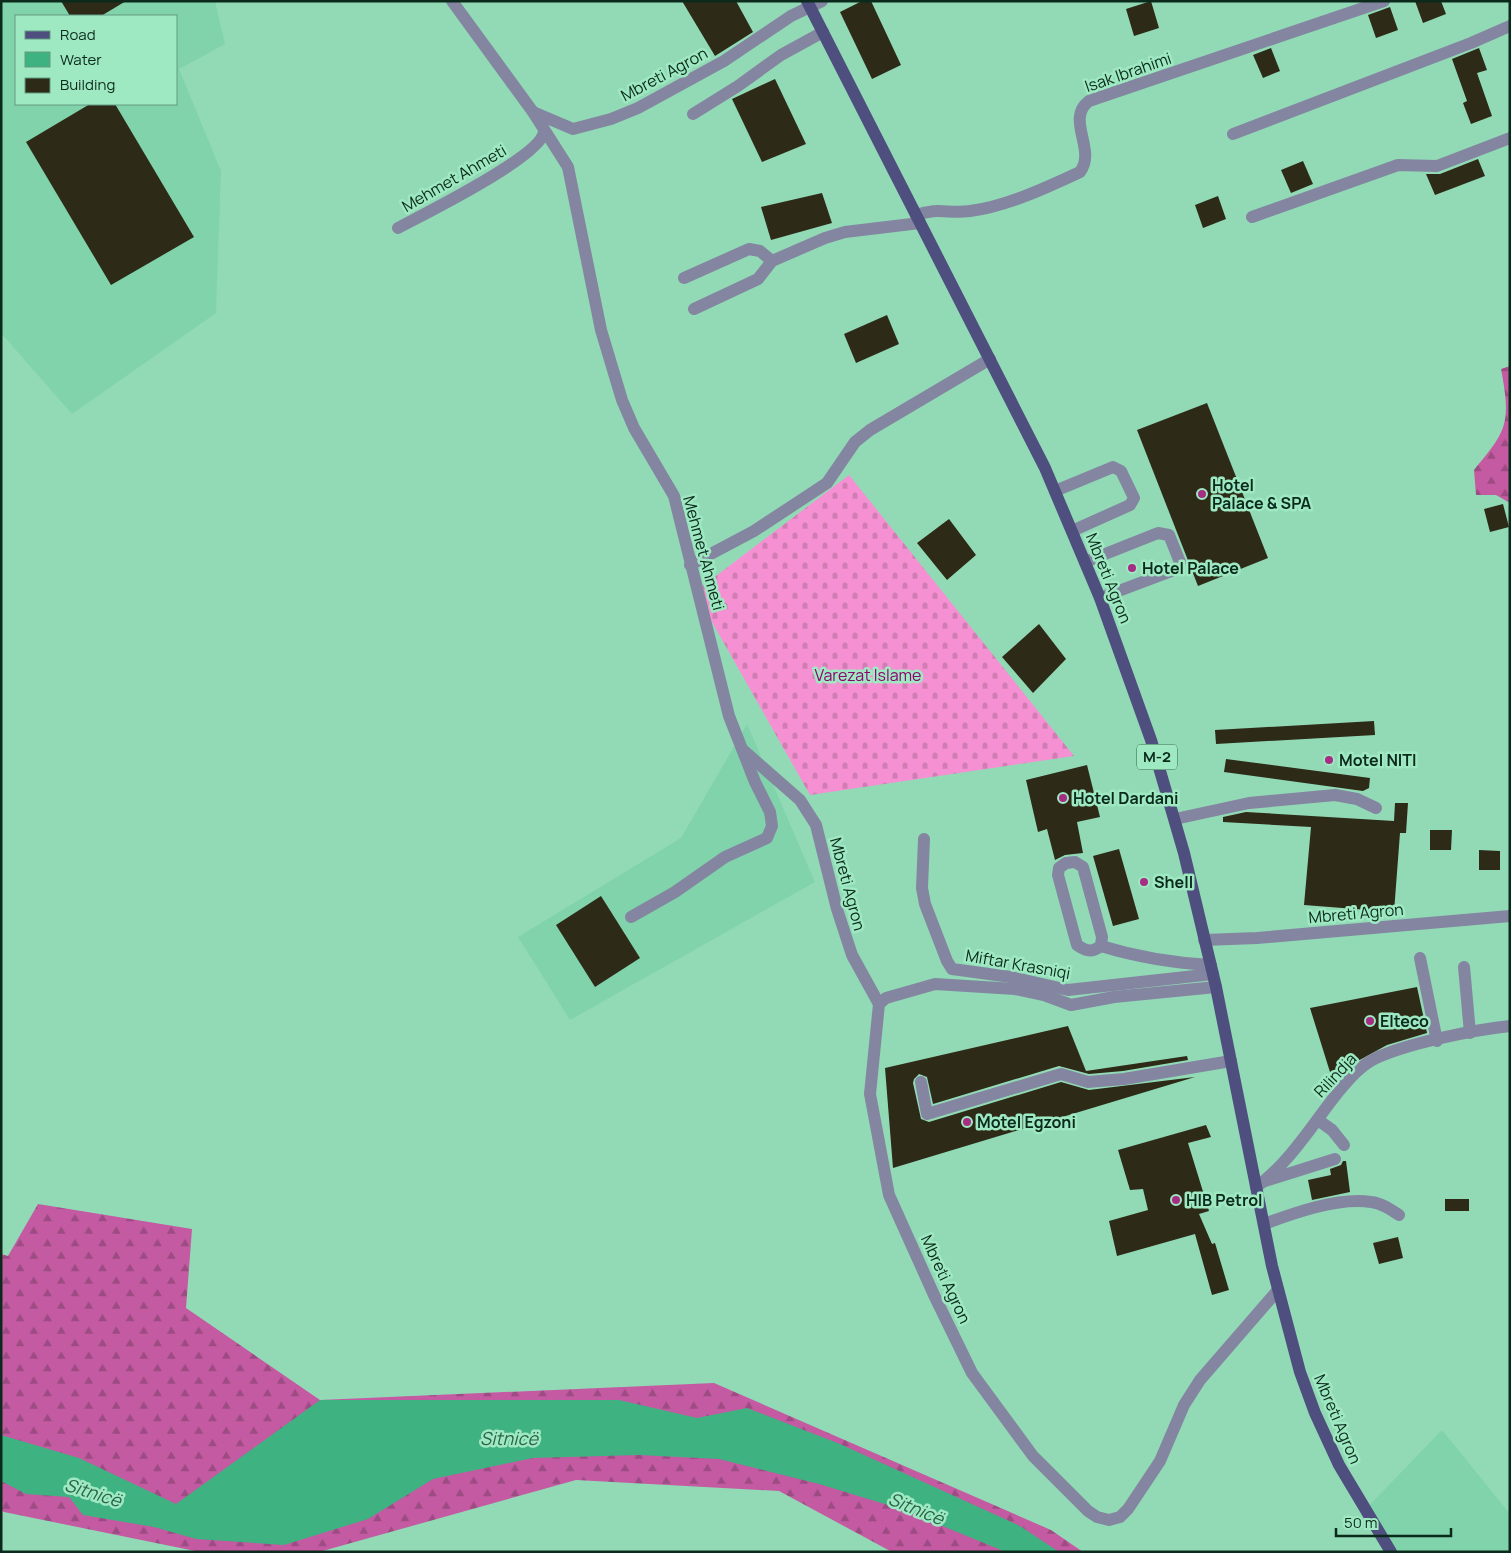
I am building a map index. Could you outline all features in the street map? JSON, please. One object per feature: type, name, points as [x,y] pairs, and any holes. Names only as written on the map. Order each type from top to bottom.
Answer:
[{"type":"main road","name":"Mbreti Agron","points":[[808,4],[990,359],[1055,491],[1100,598],[1151,740],[1175,819],[1212,969],[1231,1061],[1261,1184],[1264,1224],[1278,1290],[1295,1355],[1315,1413],[1339,1465],[1391,1552]]},
{"type":"street","name":"Mehmet Ahmeti","points":[[452,1],[533,112],[568,168],[601,330],[622,400],[648,456],[674,496],[729,716],[755,782],[770,812],[772,826],[770,834],[759,842],[726,857],[675,892],[631,917]]},
{"type":"street","name":"Isak Ibrahimi","points":[[918,219],[930,210],[969,211],[991,207],[1080,172],[1087,159],[1079,117],[1080,110],[1089,101],[1384,1]]},
{"type":"street","name":"Mbreti Agron","points":[[533,112],[572,129],[611,119],[638,108],[724,61],[808,4]]},
{"type":"street","points":[[1233,134],[1471,43],[1510,26]]},
{"type":"street","points":[[693,114],[738,86],[781,55],[823,32]]},
{"type":"street","name":"Mehmet Ahmeti","points":[[398,228],[501,172],[538,144],[544,132]]},
{"type":"street","points":[[1252,217],[1398,165],[1437,166],[1510,138]]},
{"type":"street","points":[[694,309],[758,279],[772,261],[845,232],[918,219]]},
{"type":"street","points":[[684,278],[749,249],[760,251],[772,261]]},
{"type":"street","points":[[690,565],[754,531],[827,483],[854,442],[870,430],[990,359]]},
{"type":"street","points":[[1055,491],[1113,467],[1121,471],[1134,498],[1130,505],[1072,531]]},
{"type":"street","points":[[1085,562],[1158,532],[1169,535],[1180,562],[1177,569],[1100,598]]},
{"type":"street","name":"Mbreti Agron","points":[[743,750],[800,800],[816,825],[837,909],[852,955],[879,1004],[870,1094],[890,1195],[972,1373],[1034,1456],[1097,1518],[1115,1519],[1128,1509],[1160,1461],[1184,1405],[1200,1380],[1278,1290]]},
{"type":"street","points":[[1175,819],[1249,803],[1335,795],[1357,799],[1376,808]]},
{"type":"street","name":"Miftar Krasniqi","points":[[924,839],[922,888],[925,904],[946,961],[952,969],[1011,977],[1068,990],[1212,969]]},
{"type":"street","points":[[1075,862],[1083,867],[1102,937],[1101,946],[1094,951],[1085,950],[1077,945],[1058,875],[1058,868],[1066,863],[1075,862]]},
{"type":"street","name":"Mbreti Agron","points":[[1204,940],[1266,937],[1510,916]]},
{"type":"street","points":[[1101,946],[1126,954],[1212,969]]},
{"type":"street","points":[[1420,958],[1437,1040]]},
{"type":"street","points":[[1464,967],[1470,1033]]},
{"type":"street","points":[[879,1004],[886,998],[935,984],[1015,989],[1044,995],[1071,1005],[1114,996],[1216,987]]},
{"type":"street","name":"Rilindja","points":[[1261,1184],[1318,1120],[1338,1092],[1363,1066],[1375,1058],[1437,1040],[1510,1026]]},
{"type":"street","points":[[922,1082],[927,1114],[1061,1074],[1088,1082],[1124,1079],[1231,1061]]},
{"type":"street","name":"Rilindja","points":[[1318,1120],[1332,1130],[1344,1145]]},
{"type":"street","points":[[1261,1184],[1336,1159]]},
{"type":"street","points":[[1264,1224],[1294,1213],[1352,1202],[1371,1202],[1383,1205],[1399,1215]]},
{"type":"shaded area","points":[[1,1],[215,1],[225,44],[179,69],[221,171],[216,313],[72,414],[1,333]]},
{"type":"shaded area","points":[[747,724],[815,882],[570,1020],[518,937],[681,838]]},
{"type":"shaded area","points":[[1442,1430],[1510,1514],[1510,1552],[1384,1552],[1361,1514]]},
{"type":"green space","points":[[1510,366],[1510,503],[1496,495],[1476,495],[1474,470],[1494,445],[1504,424],[1506,402],[1501,369]]},
{"type":"green space","name":"Varezat Islame","points":[[849,475],[1074,756],[810,795],[695,592]]},
{"type":"green space","points":[[38,1204],[192,1229],[186,1308],[320,1400],[714,1383],[1051,1530],[1083,1552],[892,1552],[779,1491],[576,1480],[319,1552],[200,1552],[4,1512],[1,1510],[1,1254],[8,1256]]},
{"type":"water","name":"Sitnicë","points":[[320,1400],[619,1400],[697,1418],[747,1408],[840,1444],[1020,1526],[1059,1552],[1006,1552],[901,1509],[819,1484],[719,1459],[639,1455],[533,1458],[433,1479],[368,1519],[284,1545],[196,1539],[154,1527],[83,1515],[69,1497],[26,1494],[1,1481],[1,1435],[79,1458],[176,1504]]},
{"type":"building","points":[[61,1],[126,1],[103,15],[69,15]]},
{"type":"building","points":[[682,1],[736,1],[753,32],[715,56]]},
{"type":"building","points":[[862,1],[871,1],[901,65],[872,79],[840,12]]},
{"type":"building","points":[[1151,1],[1159,28],[1134,36],[1126,9]]},
{"type":"building","points":[[1415,1],[1441,1],[1446,14],[1423,23]]},
{"type":"building","points":[[1390,7],[1398,30],[1376,38],[1368,15]]},
{"type":"building","points":[[1271,48],[1280,71],[1263,78],[1253,55]]},
{"type":"building","points":[[1479,48],[1487,70],[1477,73],[1492,116],[1471,124],[1463,103],[1467,101],[1452,59]]},
{"type":"building","points":[[775,79],[806,144],[762,162],[732,99]]},
{"type":"building","points":[[88,105],[116,105],[194,237],[111,285],[26,142]]},
{"type":"building","points":[[1478,159],[1485,176],[1435,195],[1426,174],[1440,174]]},
{"type":"building","points":[[1303,161],[1313,184],[1291,193],[1281,170]]},
{"type":"building","points":[[822,193],[832,223],[771,240],[761,207]]},
{"type":"building","points":[[1218,196],[1226,219],[1203,228],[1195,205]]},
{"type":"building","points":[[887,315],[899,344],[856,363],[844,334]]},
{"type":"building","name":"Hotel Palace & SPA","points":[[1207,403],[1268,558],[1198,586],[1137,430]]},
{"type":"building","points":[[1503,504],[1509,527],[1490,532],[1484,509]]},
{"type":"building","points":[[949,519],[976,555],[947,580],[917,543]]},
{"type":"building","points":[[1039,624],[1066,659],[1033,693],[1002,657]]},
{"type":"building","points":[[1374,721],[1375,735],[1216,744],[1215,730]]},
{"type":"building","points":[[1226,759],[1370,778],[1369,788],[1363,791],[1224,772]]},
{"type":"building","name":"Hotel Dardani","points":[[1087,765],[1100,817],[1077,822],[1083,853],[1065,855],[1055,860],[1047,829],[1038,832],[1026,780]]},
{"type":"building","points":[[1395,803],[1408,803],[1406,833],[1400,833],[1394,912],[1304,905],[1311,827],[1223,822],[1223,817],[1246,812],[1394,821]]},
{"type":"building","points":[[1430,830],[1452,830],[1451,850],[1430,850]]},
{"type":"building","points":[[1119,849],[1139,919],[1113,926],[1093,856]]},
{"type":"building","points":[[1479,850],[1500,851],[1500,870],[1479,870]]},
{"type":"building","points":[[601,896],[640,958],[595,987],[556,925]]},
{"type":"building","name":"Elteco","points":[[1417,987],[1427,1033],[1387,1045],[1356,1062],[1330,1072],[1310,1008]]},
{"type":"building","name":"Motel Egzoni","points":[[1068,1026],[1086,1071],[1187,1056],[1188,1060],[1123,1071],[1089,1074],[1059,1066],[933,1104],[927,1077],[919,1074],[913,1083],[921,1119],[929,1122],[1061,1082],[1089,1090],[1195,1077],[893,1168],[885,1068]]},
{"type":"building","name":"HIB Petrol","points":[[1206,1125],[1211,1137],[1188,1143],[1209,1211],[1199,1214],[1212,1244],[1215,1243],[1229,1290],[1212,1295],[1195,1234],[1117,1256],[1109,1221],[1148,1210],[1143,1189],[1130,1190],[1118,1150]]},
{"type":"building","points":[[1343,1161],[1346,1161],[1350,1192],[1312,1200],[1308,1180],[1331,1175],[1330,1169],[1341,1165]]},
{"type":"building","points":[[1445,1199],[1469,1199],[1469,1211],[1445,1211]]},
{"type":"building","points":[[1398,1237],[1403,1258],[1379,1264],[1373,1243]]},
{"type":"place","name":"Hotel Palace & SPA","points":[[1202,494]]},
{"type":"place","name":"Hotel Palace","points":[[1132,568]]},
{"type":"place","name":"Motel NITI","points":[[1329,760]]},
{"type":"place","name":"Hotel Dardani","points":[[1063,798]]},
{"type":"place","name":"Shell","points":[[1144,882]]},
{"type":"place","name":"Elteco","points":[[1370,1021]]},
{"type":"place","name":"Motel Egzoni","points":[[967,1122]]},
{"type":"place","name":"HIB Petrol","points":[[1176,1200]]}]
